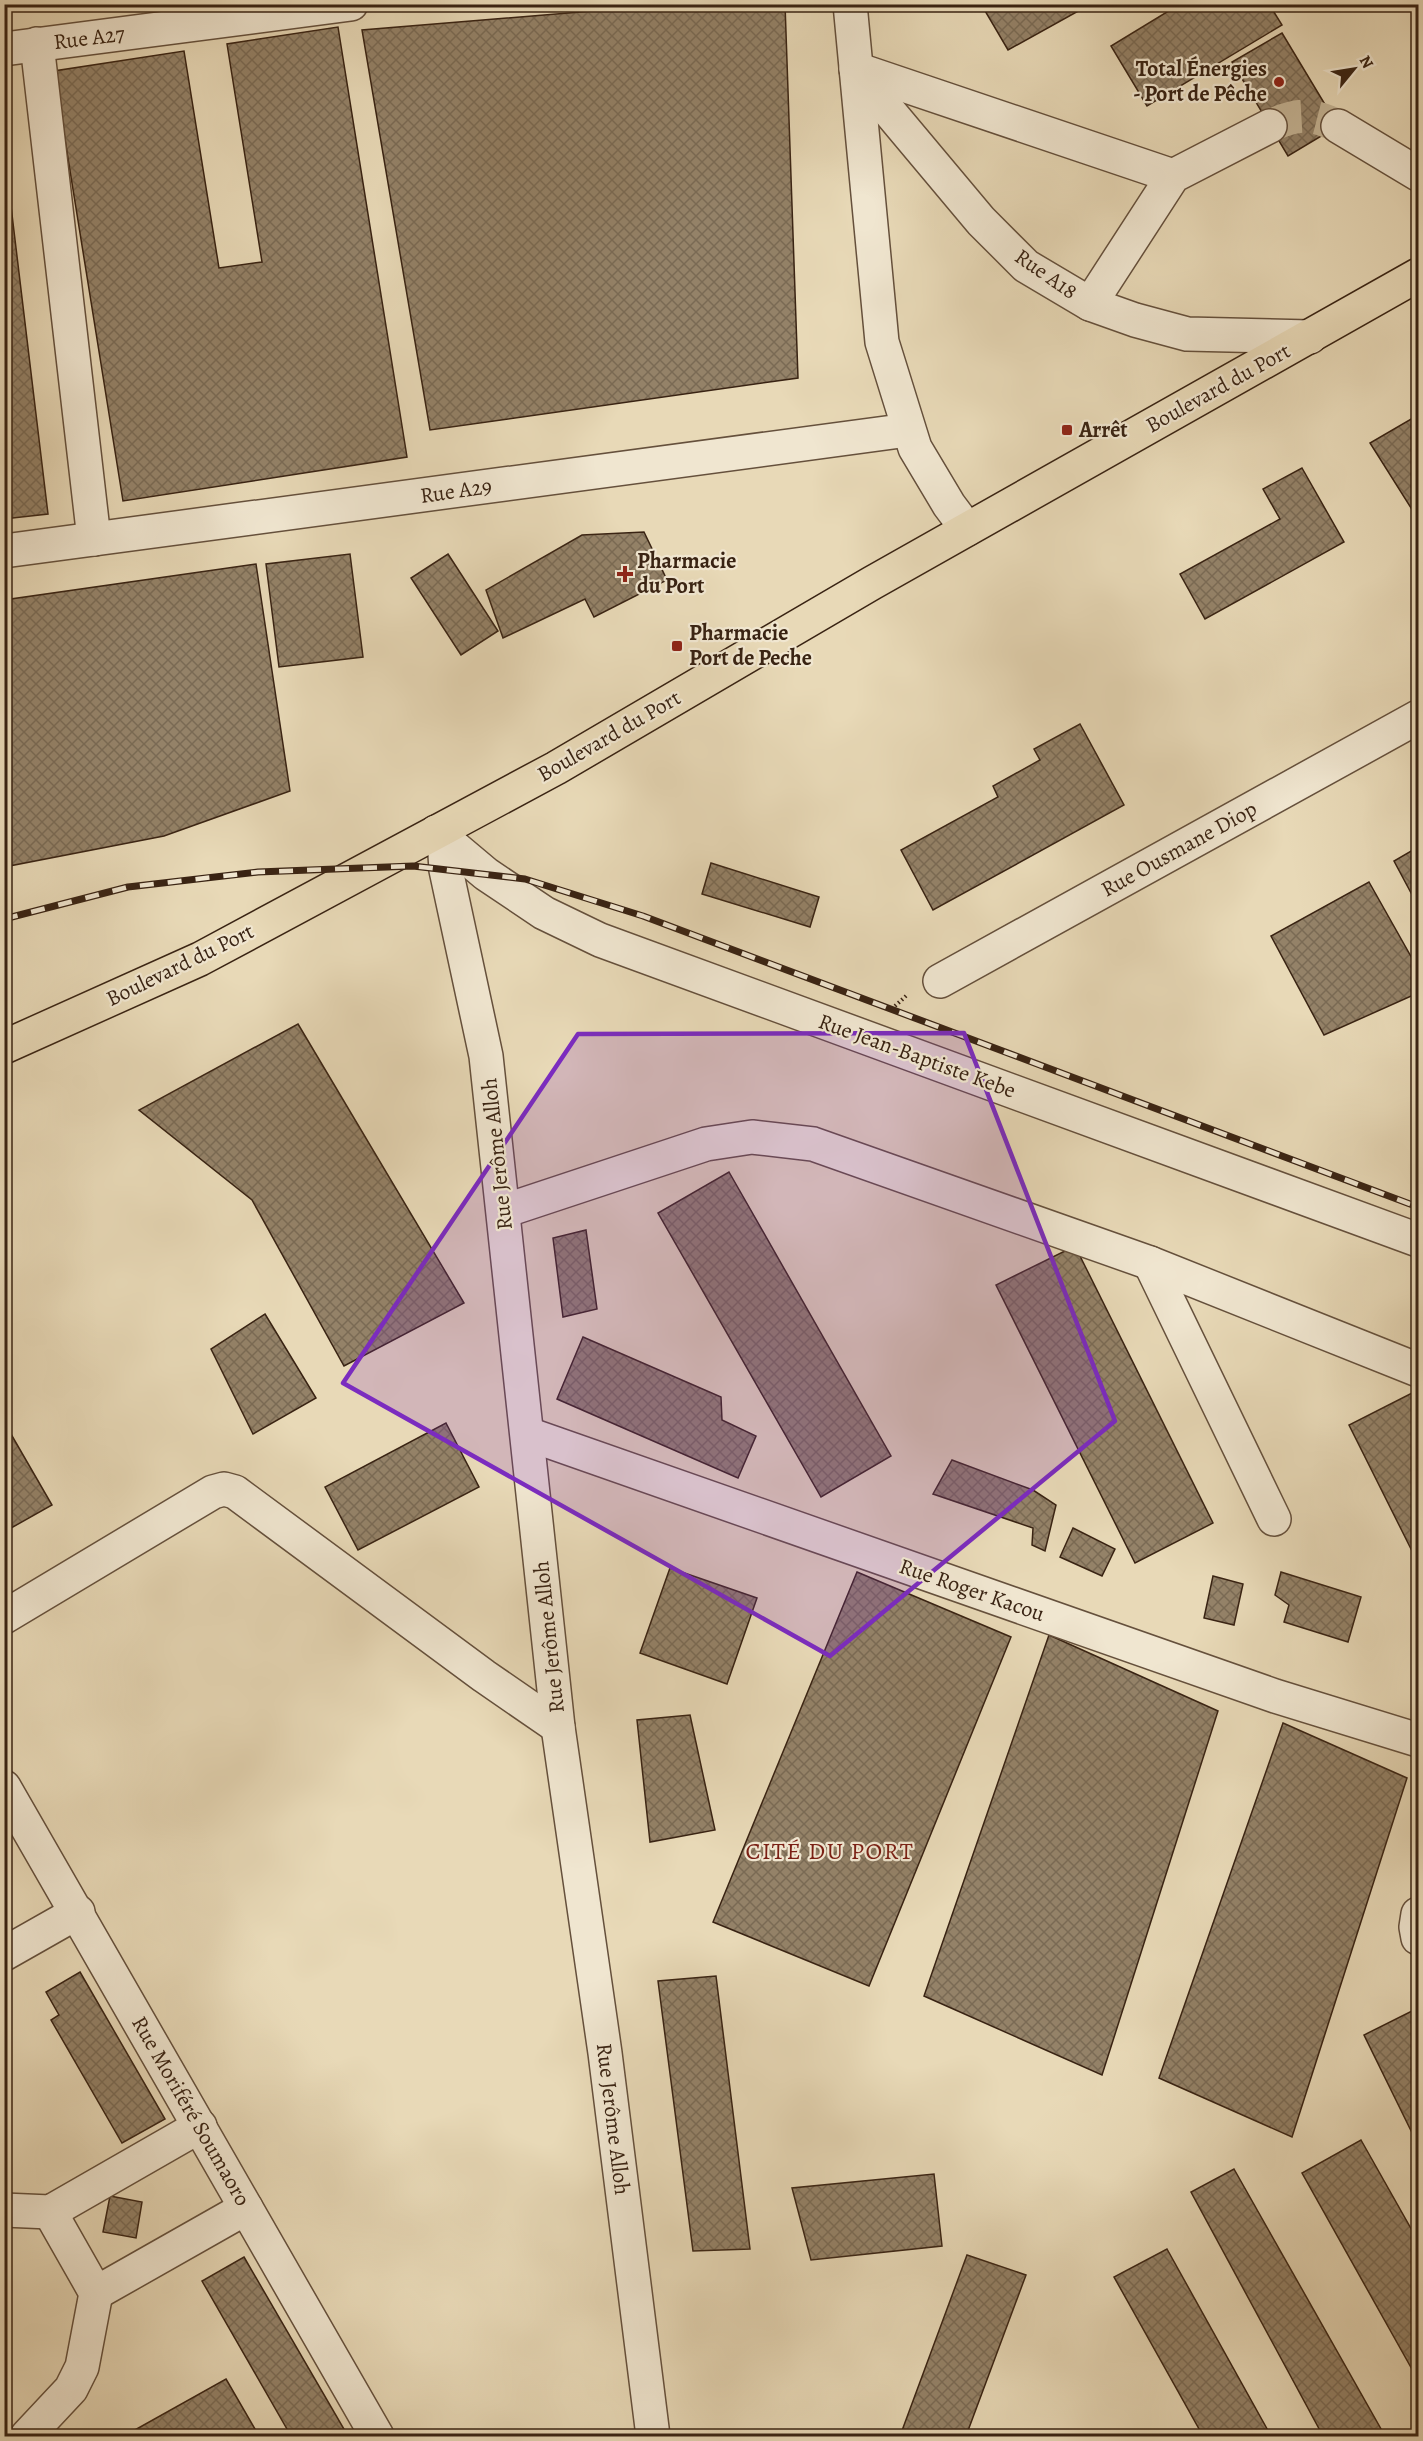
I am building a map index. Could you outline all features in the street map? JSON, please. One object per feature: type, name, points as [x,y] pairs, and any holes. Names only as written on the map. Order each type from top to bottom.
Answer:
[{"type":"main road","name":"Boulevard du Port","points":[[4,1047],[200,958],[440,836],[967,529],[1419,275]]},
{"type":"street","name":"Rue A27","points":[[4,49],[351,4]]},
{"type":"street","points":[[850,4],[882,342],[915,448],[930,476],[967,529]]},
{"type":"street","points":[[37,44],[94,539]]},
{"type":"street","points":[[856,71],[1173,176]]},
{"type":"street","name":"Rue A18","points":[[856,71],[981,221],[1018,259],[1090,304],[1135,320],[1186,334],[1310,336]]},
{"type":"street","points":[[1090,304],[1173,176],[1270,126]]},
{"type":"street","points":[[1338,126],[1419,174]]},
{"type":"street","name":"Rue A29","points":[[4,551],[908,430]]},
{"type":"street","name":"Rue Ousmane Diop","points":[[940,981],[1419,717]]},
{"type":"street","name":"Rue Jean-Baptiste Kebe","points":[[440,836],[486,874],[535,906],[600,940],[1419,1240]]},
{"type":"street","name":"Rue Jerôme Alloh","points":[[440,836],[486,1056],[558,1727],[605,2053],[653,2436]]},
{"type":"street","points":[[504,1211],[706,1144],[752,1137],[813,1144],[1149,1263],[1419,1370]]},
{"type":"street","points":[[1149,1263],[1274,1519]]},
{"type":"street","name":"Rue Roger Kacou","points":[[528,1434],[1275,1696],[1419,1740]]},
{"type":"street","points":[[4,1617],[213,1492],[224,1489],[235,1491],[484,1677],[558,1727]]},
{"type":"street","name":"Rue Moriféré Soumaoro","points":[[4,1786],[377,2436]]},
{"type":"street","points":[[4,1954],[78,1912]]},
{"type":"street","points":[[1419,1914],[1416,1927],[1419,1938]]},
{"type":"street","points":[[4,2210],[50,2211],[200,2127]]},
{"type":"street","points":[[96,2293],[246,2208]]},
{"type":"street","points":[[27,2436],[71,2389],[82,2367],[96,2293],[50,2211]]},
{"type":"path","points":[[866,1038],[909,993],[940,981]]},
{"type":"highlighted area","points":[[964,1033],[1115,1421],[830,1656],[343,1383],[578,1034]]},
{"type":"building","points":[[4,4],[23,4],[23,9],[4,11]]},
{"type":"building","points":[[677,4],[785,4],[798,378],[430,430],[362,30]]},
{"type":"building","points":[[981,4],[1091,4],[1008,50]]},
{"type":"building","points":[[1180,4],[1269,4],[1282,25],[1147,106],[1111,46]]},
{"type":"building","points":[[338,27],[407,457],[123,501],[54,71],[184,51],[219,268],[262,262],[227,44]]},
{"type":"building","points":[[1282,33],[1338,126],[1288,156],[1232,62]]},
{"type":"building","points":[[4,148],[48,514],[4,519]]},
{"type":"building","points":[[1418,415],[1418,519],[1370,443]]},
{"type":"building","points":[[1302,468],[1344,542],[1205,619],[1180,574],[1280,519],[1263,489]]},
{"type":"building","points":[[644,532],[667,580],[594,617],[585,599],[503,638],[486,590],[582,535]]},
{"type":"building","points":[[350,554],[363,657],[279,667],[266,564]]},
{"type":"building","points":[[448,554],[498,631],[461,655],[411,578]]},
{"type":"building","points":[[256,564],[290,791],[164,836],[4,867],[4,600]]},
{"type":"building","points":[[1080,724],[1124,805],[933,910],[901,850],[998,797],[993,786],[1040,760],[1034,749]]},
{"type":"building","points":[[1418,847],[1418,906],[1394,861]]},
{"type":"building","points":[[711,863],[819,897],[810,927],[702,894]]},
{"type":"building","points":[[1369,882],[1418,969],[1418,993],[1324,1035],[1271,936]]},
{"type":"building","points":[[298,1024],[464,1303],[344,1366],[252,1200],[139,1110]]},
{"type":"building","points":[[729,1172],[891,1456],[821,1497],[658,1213]]},
{"type":"building","points":[[586,1230],[597,1309],[563,1317],[553,1238]]},
{"type":"building","points":[[1075,1246],[1213,1523],[1135,1563],[996,1285]]},
{"type":"building","points":[[265,1314],[316,1398],[253,1434],[211,1349]]},
{"type":"building","points":[[583,1337],[721,1397],[722,1420],[756,1436],[738,1478],[557,1399]]},
{"type":"building","points":[[1418,1390],[1418,1563],[1349,1425]]},
{"type":"building","points":[[4,1422],[52,1505],[4,1532]]},
{"type":"building","points":[[446,1423],[479,1487],[358,1550],[325,1487]]},
{"type":"building","points":[[952,1460],[1033,1490],[1056,1505],[1045,1551],[1032,1545],[1033,1528],[933,1494]]},
{"type":"building","points":[[1073,1528],[1115,1549],[1102,1576],[1060,1557]]},
{"type":"building","points":[[670,1568],[757,1598],[727,1684],[640,1653]]},
{"type":"building","points":[[857,1572],[1011,1637],[869,1986],[713,1922]]},
{"type":"building","points":[[1281,1572],[1361,1597],[1348,1642],[1284,1622],[1289,1605],[1275,1595]]},
{"type":"building","points":[[1213,1576],[1243,1584],[1234,1625],[1204,1618]]},
{"type":"building","points":[[1049,1635],[1218,1711],[1102,2075],[924,1996]]},
{"type":"building","points":[[690,1715],[715,1830],[650,1842],[637,1720]]},
{"type":"building","points":[[1283,1723],[1407,1778],[1292,2137],[1159,2078]]},
{"type":"building","points":[[80,1972],[165,2119],[122,2143],[51,2020],[59,2015],[46,1992]]},
{"type":"building","points":[[716,1976],[750,2249],[693,2251],[658,1981]]},
{"type":"building","points":[[1418,2008],[1418,2145],[1364,2035]]},
{"type":"building","points":[[1361,2140],[1418,2241],[1418,2380],[1302,2173]]},
{"type":"building","points":[[1234,2169],[1385,2436],[1323,2436],[1191,2192]]},
{"type":"building","points":[[934,2174],[942,2246],[811,2260],[792,2188]]},
{"type":"building","points":[[110,2196],[142,2202],[136,2238],[103,2232]]},
{"type":"building","points":[[1167,2249],[1271,2436],[1203,2436],[1114,2277]]},
{"type":"building","points":[[967,2255],[1026,2275],[966,2436],[900,2436]]},
{"type":"building","points":[[244,2257],[348,2436],[291,2436],[202,2281]]},
{"type":"building","points":[[226,2379],[259,2436],[124,2436]]},
{"type":"tunnel","points":[[1270,126],[1304,116],[1338,126]]},
{"type":"railway","points":[[4,919],[128,887],[258,872],[413,866],[525,879],[643,916],[1418,1207]]},
{"type":"place","name":"Total Énergies - Port de Pêche","points":[[1279,82]]},
{"type":"place","name":"Arrêt","points":[[1067,430]]},
{"type":"place","name":"Pharmacie du Port","points":[[625,574]]},
{"type":"place","name":"Pharmacie Port de Peche","points":[[677,646]]},
{"type":"district","name":"CITÉ DU PORT","points":[[830,1851]]}]
